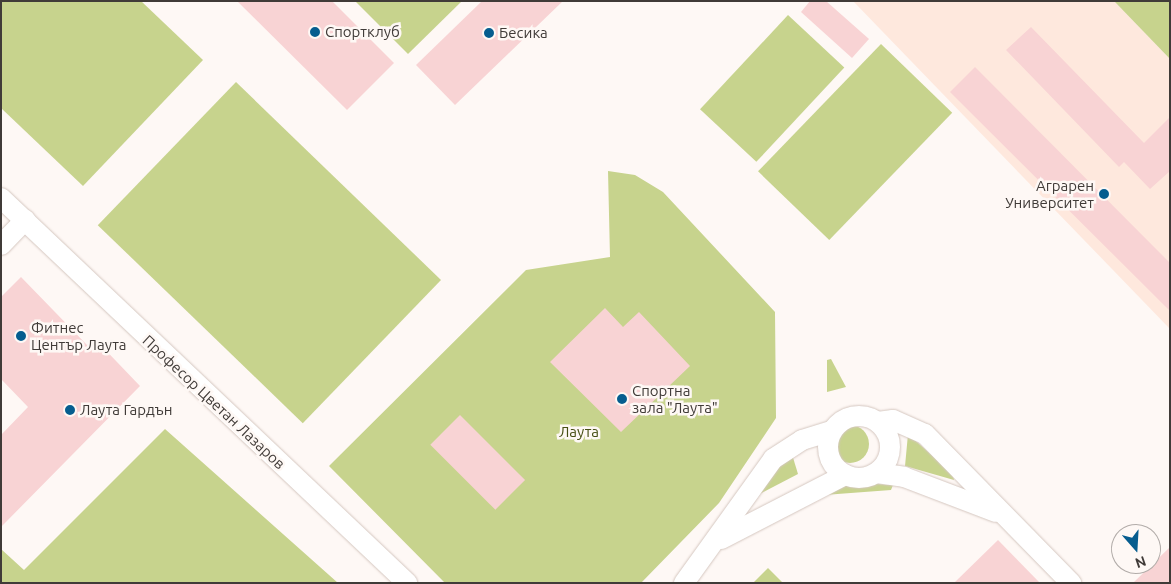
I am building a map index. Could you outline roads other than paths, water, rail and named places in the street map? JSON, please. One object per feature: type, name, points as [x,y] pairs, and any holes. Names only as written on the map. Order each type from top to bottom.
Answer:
[{"type":"street","name":"Професор Цветан Лазаров","points":[[1,198],[408,583]]},
{"type":"street","points":[[1,245],[25,220]]},
{"type":"street","points":[[684,583],[719,540],[773,459],[802,440],[832,431],[856,415],[878,422],[893,420],[925,434],[1000,514],[1071,583]]},
{"type":"street","points":[[877,473],[891,448],[878,422]]},
{"type":"street","points":[[832,431],[828,456],[845,475],[861,478],[877,473],[904,477],[1000,514]]},
{"type":"street","points":[[719,540],[845,475]]},
{"type":"place","name":"Спортклуб","points":[[315,32]]},
{"type":"place","name":"Бесика","points":[[489,33]]},
{"type":"place","name":"Аграрен Университет","points":[[1104,194]]},
{"type":"place","name":"Фитнес Център Лаута","points":[[21,336]]},
{"type":"place","name":"Спортна зала \"Лаута\"","points":[[622,399]]},
{"type":"place","name":"Лаута Гардън","points":[[70,410]]},
{"type":"park label","name":"Лаута","points":[[579,432]]}]
